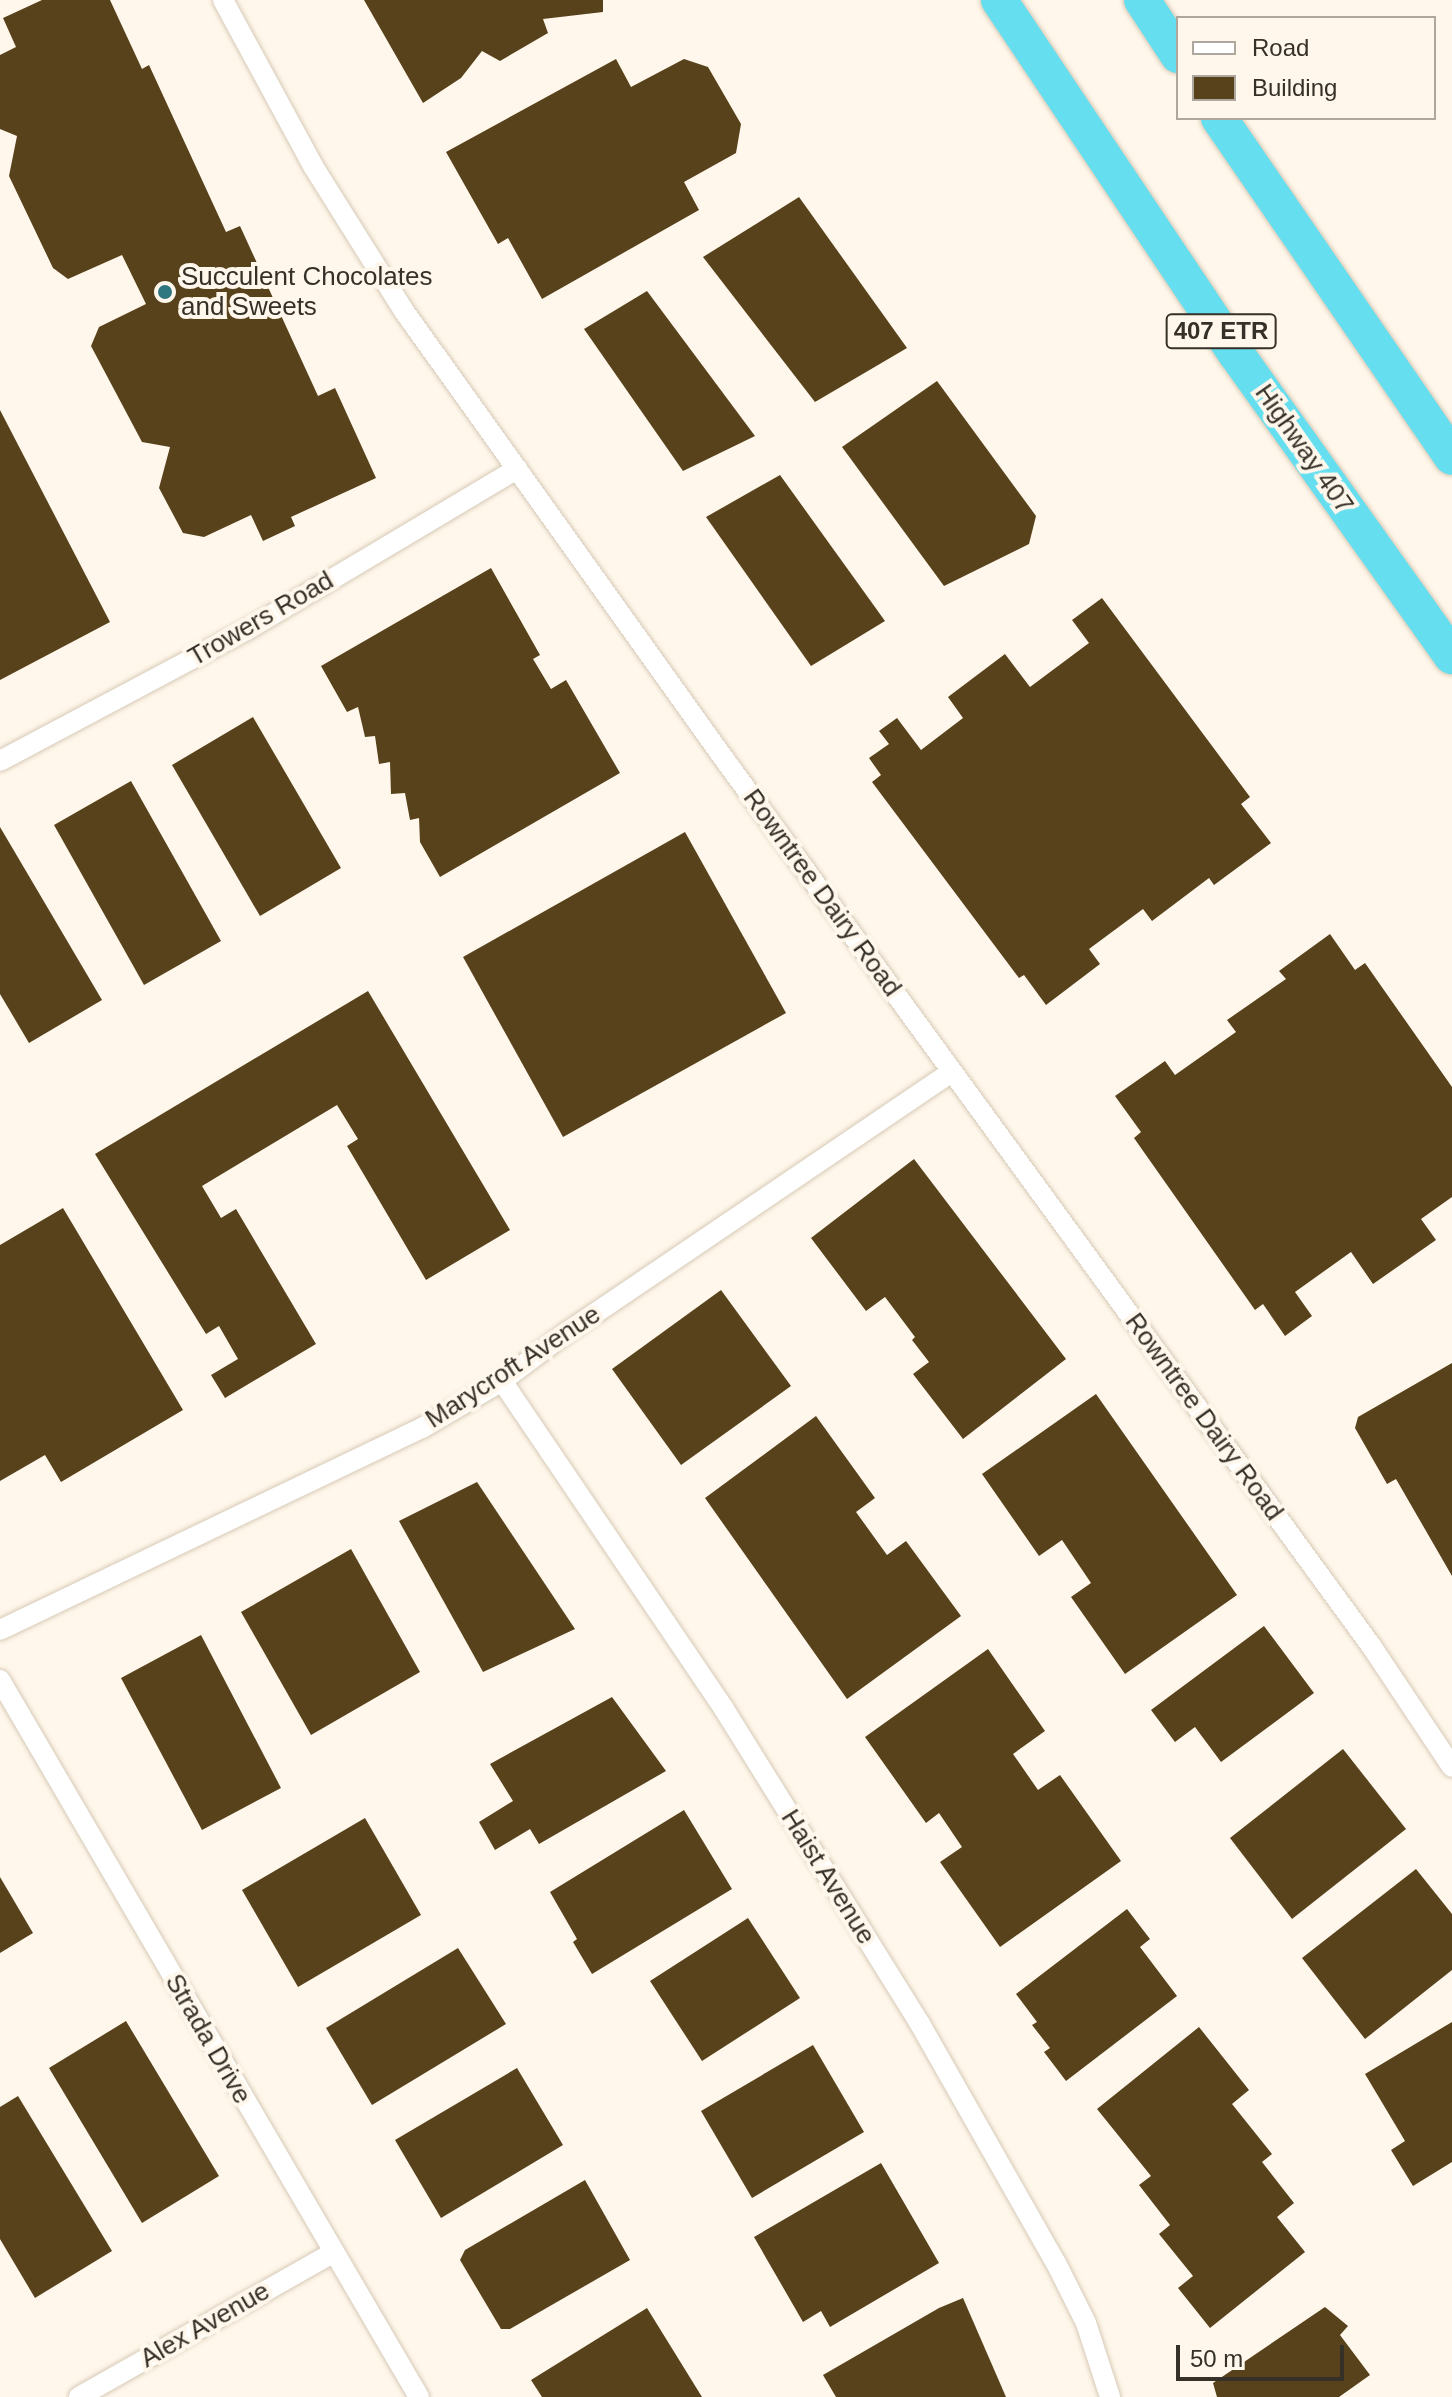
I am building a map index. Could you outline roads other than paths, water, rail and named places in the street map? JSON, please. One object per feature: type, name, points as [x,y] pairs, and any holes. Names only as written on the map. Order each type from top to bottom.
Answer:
[{"type":"highway","name":"Highway 407","points":[[999,0],[1237,355],[1452,656]]},
{"type":"highway","points":[[1142,0],[1176,52]]},
{"type":"highway","points":[[1220,120],[1452,457]]},
{"type":"street","name":"Rowntree Dairy Road","points":[[223,0],[313,166],[389,287],[952,1072],[1372,1647],[1452,1767]]},
{"type":"street","name":"Trowers Road","points":[[0,761],[245,631],[517,469]]},
{"type":"street","name":"Marycroft Avenue","points":[[0,1630],[422,1428],[502,1381],[566,1333],[952,1072]]},
{"type":"street","name":"Haist Avenue","points":[[502,1381],[724,1709],[920,2024],[1056,2263],[1086,2323],[1110,2397]]},
{"type":"street","name":"Strada Drive","points":[[0,1680],[332,2253],[419,2397]]},
{"type":"street","name":"Alex Avenue","points":[[79,2397],[332,2253]]},
{"type":"place","name":"Succulent Chocolates and Sweets","points":[[165,292]]}]
